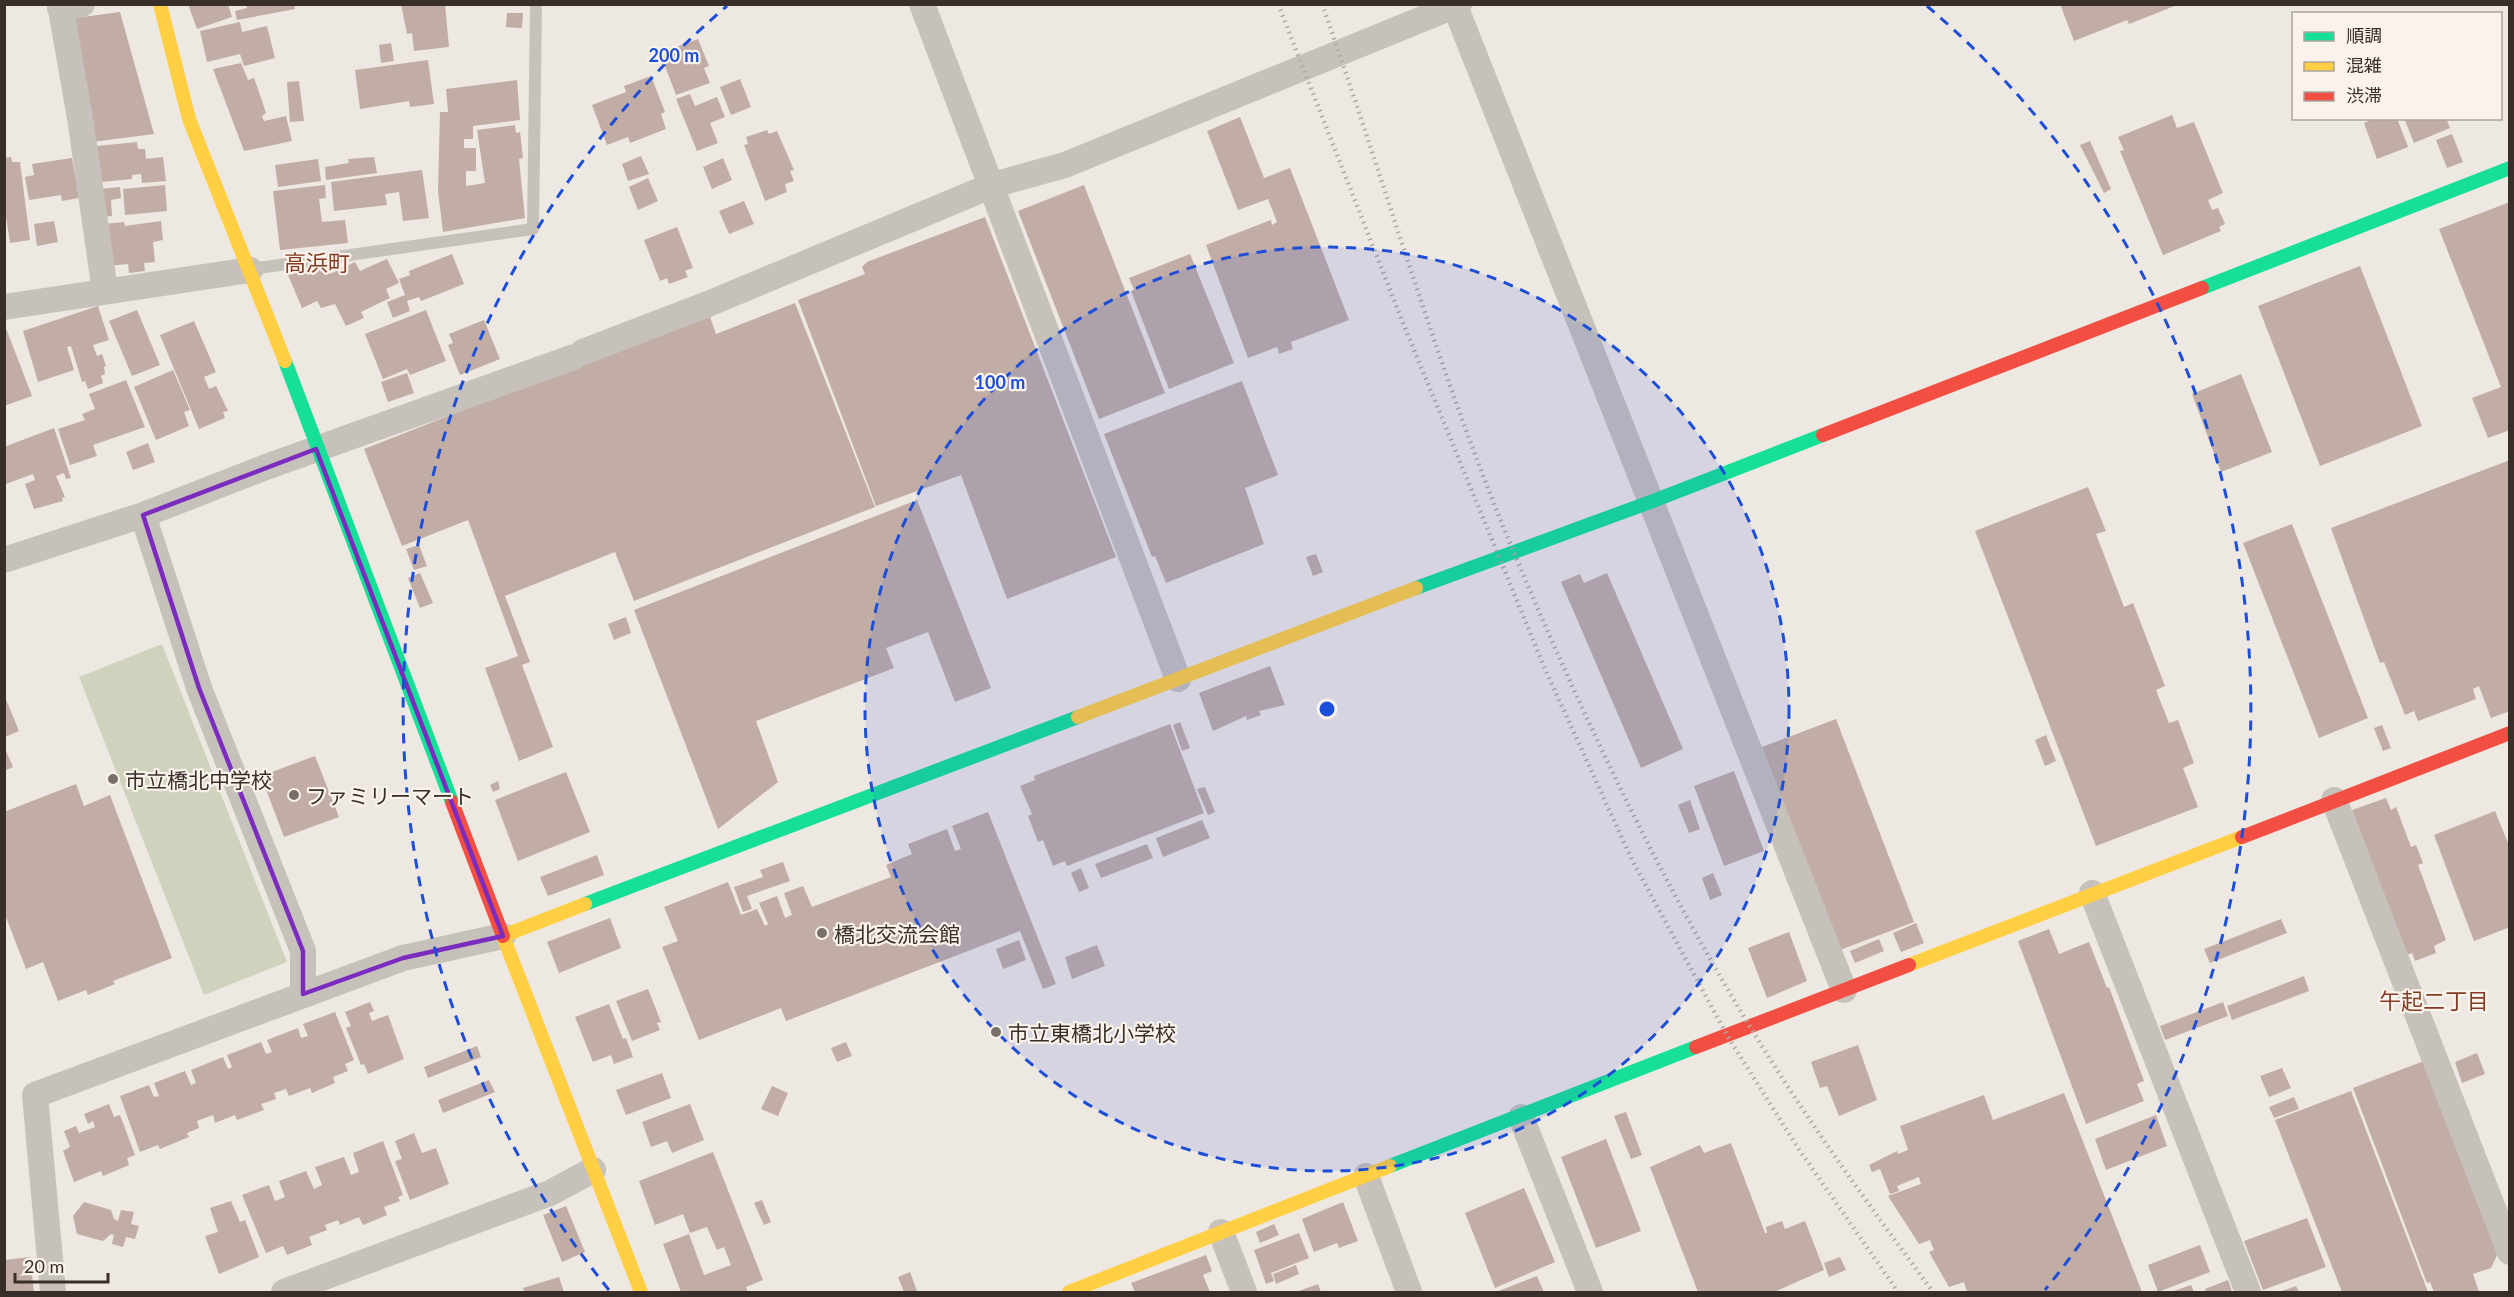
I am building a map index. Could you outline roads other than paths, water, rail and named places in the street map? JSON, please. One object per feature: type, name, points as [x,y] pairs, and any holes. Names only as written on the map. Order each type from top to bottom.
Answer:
[{"type":"street","points":[[160,4],[189,119],[250,270],[316,449],[641,1293]]},
{"type":"street","points":[[922,4],[993,185],[1178,679]]},
{"type":"street","points":[[4,560],[143,515],[316,449],[579,354],[708,304],[993,185],[1065,165],[1457,5],[1844,990]]},
{"type":"street","points":[[67,6],[80,118],[105,291]]},
{"type":"street","points":[[53,1293],[36,1095],[403,958],[503,936],[807,817],[1178,679],[1513,549],[1653,501],[2510,168]]},
{"type":"street","points":[[4,307],[250,270]]},
{"type":"street","points":[[143,515],[199,688],[303,951],[303,994]]},
{"type":"street","points":[[1069,1293],[2092,893],[2510,733]]},
{"type":"street","points":[[2334,800],[2510,1252]]},
{"type":"street","points":[[2092,893],[2248,1293]]},
{"type":"street","points":[[1521,1118],[1590,1293]]},
{"type":"street","points":[[284,1293],[313,1287],[550,1193],[593,1170]]},
{"type":"street","points":[[1366,1176],[1410,1293]]},
{"type":"street","points":[[1221,1232],[1244,1293]]},
{"type":"lane","points":[[250,270],[533,229],[536,4]]},
{"type":"railway","points":[[1278,4],[1401,318],[1545,669],[1632,860],[1728,1037],[1798,1148],[1898,1292]]},
{"type":"railway","points":[[1322,4],[1460,414],[1512,548],[1593,731],[1683,910],[1770,1060],[1861,1194],[1933,1292]]},
{"type":"place","name":"市立橋北中学校","points":[[113,779]]},
{"type":"place","name":"ファミリーマート","points":[[294,795]]},
{"type":"place","name":"橋北交流会館","points":[[822,933]]},
{"type":"place","name":"市立東橋北小学校","points":[[996,1032]]},
{"type":"district","name":"高浜町","points":[[317,262]]},
{"type":"district","name":"午起二丁目","points":[[2434,1000]]}]
